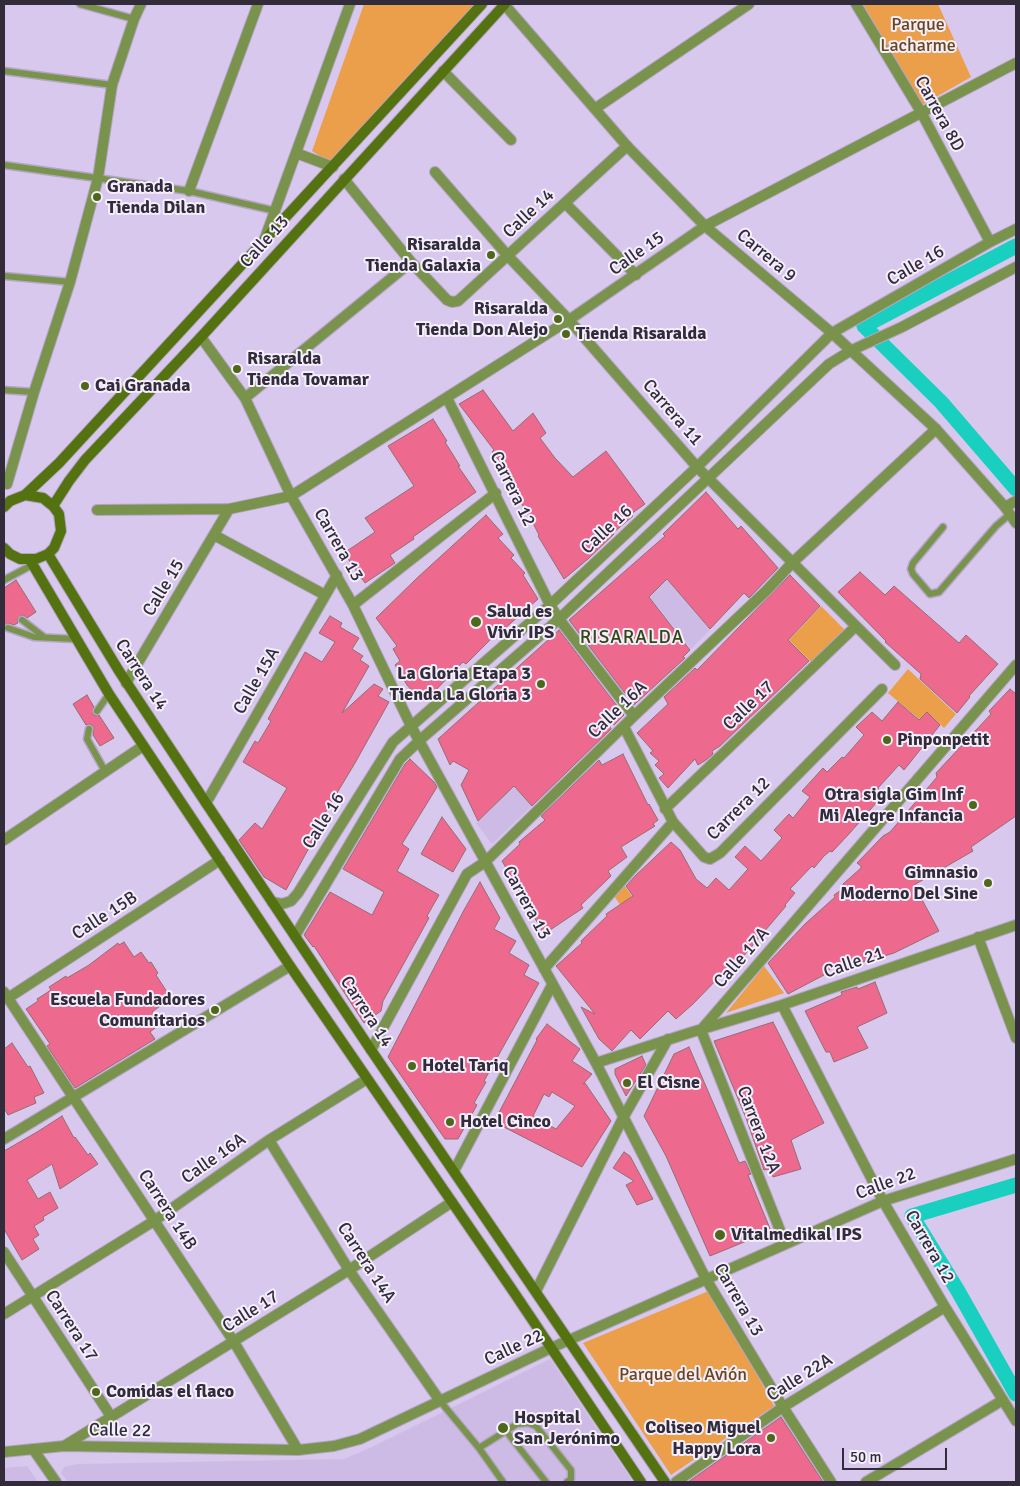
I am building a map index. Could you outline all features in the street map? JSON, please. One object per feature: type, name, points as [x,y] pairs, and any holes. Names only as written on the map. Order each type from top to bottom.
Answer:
[{"type":"main road","name":"Calle 13","points":[[4,507],[10,501],[25,495],[66,456],[482,4]]},
{"type":"main road","name":"Calle 13","points":[[53,506],[85,460],[201,337],[505,4]]},
{"type":"main road","points":[[4,548],[10,554],[31,562],[48,554],[54,548],[61,532],[58,514],[53,506],[44,498],[25,495]]},
{"type":"main road","name":"Carrera 14","points":[[48,554],[77,605],[126,683],[371,1050],[665,1482]]},
{"type":"main road","name":"Carrera 14","points":[[31,562],[75,639],[143,746],[290,966],[642,1482]]},
{"type":"street","points":[[7,484],[34,392],[70,282],[98,178],[112,85],[134,19],[141,4]]},
{"type":"street","points":[[189,191],[258,4]]},
{"type":"street","points":[[264,243],[350,4]]},
{"type":"street","name":"Carrera 9","points":[[505,4],[627,146],[704,226],[832,333],[936,429],[1007,510],[1016,524]]},
{"type":"street","points":[[596,108],[749,4]]},
{"type":"street","name":"Carrera 8D","points":[[856,4],[921,112],[990,242]]},
{"type":"street","name":"Calle 15","points":[[291,496],[569,320],[704,226],[1016,63]]},
{"type":"street","points":[[443,72],[511,140]]},
{"type":"street","name":"Calle 14","points":[[410,262],[447,300],[452,302],[458,301],[627,146]]},
{"type":"street","points":[[296,153],[333,167]]},
{"type":"street","name":"Carrera 11","points":[[435,172],[708,478],[895,665]]},
{"type":"street","points":[[245,398],[410,262],[344,179]]},
{"type":"street","points":[[565,203],[636,275]]},
{"type":"street","name":"Calle 16","points":[[272,902],[282,904],[291,901],[298,893],[392,742],[550,605],[698,467],[832,333],[1016,229]]},
{"type":"street","name":"Calle 16","points":[[295,936],[400,759],[420,740],[559,619],[829,364],[850,351],[902,327],[1016,267]]},
{"type":"street","name":"Carrera 13","points":[[201,337],[245,398],[291,496],[353,605],[411,726],[596,1063],[706,1279],[783,1407],[831,1482]]},
{"type":"street","name":"Carrera 12","points":[[447,398],[496,493],[550,605],[634,716]]},
{"type":"street","name":"Calle 16A","points":[[371,1050],[467,874],[485,862],[634,716],[767,590],[792,563],[936,429]]},
{"type":"street","points":[[353,605],[496,493]]},
{"type":"street","points":[[97,510],[229,509],[291,496]]},
{"type":"street","points":[[1007,510],[1016,501]]},
{"type":"street","name":"Calle 15","points":[[126,683],[229,509]]},
{"type":"street","points":[[214,535],[325,595]]},
{"type":"street","name":"Calle 15A","points":[[206,803],[337,575]]},
{"type":"street","name":"Calle 17","points":[[665,809],[856,626]]},
{"type":"street","name":"Calle 17A","points":[[701,1030],[1016,665]]},
{"type":"street","name":"Carrera 12","points":[[624,727],[673,822],[704,857],[710,859],[720,853],[882,689]]},
{"type":"street","points":[[4,840],[143,746]]},
{"type":"street","points":[[544,969],[673,822]]},
{"type":"street","name":"Calle 15B","points":[[6,995],[220,860]]},
{"type":"street","name":"Calle 21","points":[[701,1030],[782,1005],[978,937],[1016,926]]},
{"type":"street","points":[[978,937],[1013,1020],[1016,1038]]},
{"type":"street","points":[[4,1139],[290,966]]},
{"type":"street","points":[[454,1171],[552,984]]},
{"type":"street","name":"Carrera 14B","points":[[6,995],[234,1342],[298,1450]]},
{"type":"street","name":"Carrera 12","points":[[782,1005],[883,1200],[1016,1421]]},
{"type":"street","points":[[596,1063],[701,1030]]},
{"type":"street","name":"Carrera 12A","points":[[701,1030],[785,1243]]},
{"type":"street","points":[[536,1291],[623,1118],[668,1039]]},
{"type":"street","name":"Calle 16A","points":[[4,1314],[154,1221],[269,1140],[368,1080]]},
{"type":"street","name":"Carrera 14A","points":[[269,1140],[349,1270],[440,1401]]},
{"type":"street","name":"Calle 22","points":[[4,1452],[64,1446],[298,1450],[334,1446],[360,1439],[551,1348],[883,1200],[1016,1159]]},
{"type":"street","name":"Calle 17","points":[[64,1446],[349,1270],[452,1202]]},
{"type":"street","name":"Carrera 17","points":[[4,1252],[112,1418]]},
{"type":"street","name":"Calle 22A","points":[[676,1482],[783,1407],[946,1307]]},
{"type":"street","points":[[866,1482],[1003,1400]]},
{"type":"street","points":[[33,1449],[56,1482]]},
{"type":"lane","points":[[80,4],[134,19]]},
{"type":"lane","points":[[4,71],[112,85]]},
{"type":"lane","points":[[4,165],[189,191],[276,211]]},
{"type":"lane","points":[[4,276],[70,282]]},
{"type":"lane","points":[[4,390],[34,392]]},
{"type":"lane","points":[[943,528],[913,563],[911,569],[930,594],[940,592],[996,526],[1007,510]]},
{"type":"lane","points":[[4,587],[6,579],[31,562]]},
{"type":"lane","points":[[22,620],[45,638]]},
{"type":"lane","points":[[8,628],[34,637],[75,639]]},
{"type":"lane","points":[[97,711],[109,694]]},
{"type":"lane","points":[[89,729],[87,739],[105,772]]},
{"type":"lane","points":[[440,1401],[504,1482]]},
{"type":"lane","points":[[479,1448],[517,1424],[528,1423],[536,1426],[571,1470],[571,1479],[567,1482]]},
{"type":"lane","points":[[506,1431],[546,1482]]},
{"type":"shaded area","points":[[667,580],[710,630],[691,649],[650,597]]},
{"type":"shaded area","points":[[514,787],[532,806],[492,844],[476,823]]},
{"type":"shaded area","name":"Hospital San Jerónimo","points":[[550,1359],[631,1479],[631,1482],[68,1482],[61,1473],[64,1467],[77,1464],[344,1459]]},
{"type":"shaded area","points":[[27,1466],[38,1482],[4,1482],[4,1468]]},
{"type":"green space","points":[[364,4],[480,4],[438,52],[329,162],[312,151]]},
{"type":"green space","name":"Parque Lacharme","points":[[863,4],[938,4],[971,77],[922,105]]},
{"type":"green space","points":[[821,606],[847,632],[814,665],[789,640]]},
{"type":"green space","points":[[908,669],[956,714],[944,728],[927,712],[919,719],[888,693]]},
{"type":"green space","points":[[624,885],[661,937],[650,949],[614,896]]},
{"type":"green space","points":[[764,966],[784,993],[726,1013]]},
{"type":"green space","name":"Parque del Avión","points":[[711,1290],[774,1406],[671,1475],[583,1343]]},
{"type":"building","points":[[483,390],[513,431],[533,413],[546,433],[540,438],[573,477],[606,451],[645,504],[631,514],[633,516],[564,579],[538,536],[516,492],[507,480],[512,475],[492,452],[494,450],[459,404]]},
{"type":"building","points":[[433,419],[447,441],[445,442],[460,466],[458,466],[476,492],[390,555],[395,563],[365,583],[344,553],[375,532],[365,518],[414,486],[388,446]]},
{"type":"building","points":[[706,492],[738,529],[741,526],[778,568],[749,598],[744,593],[710,629],[667,579],[649,597],[690,650],[683,657],[685,658],[634,705],[569,620],[665,536],[663,534]]},
{"type":"building","points":[[486,515],[503,534],[498,538],[514,555],[511,558],[525,573],[523,575],[538,599],[502,631],[501,629],[466,664],[463,662],[428,698],[425,695],[420,700],[407,685],[395,665],[400,661],[393,649],[397,646],[376,618]]},
{"type":"building","points":[[860,572],[885,595],[894,586],[959,643],[966,635],[998,664],[969,696],[957,713],[920,679],[921,674],[885,642],[838,592]]},
{"type":"building","points":[[790,575],[820,606],[788,640],[809,661],[720,746],[712,751],[713,754],[698,765],[695,759],[668,788],[659,778],[664,774],[655,765],[659,761],[650,753],[653,751],[637,733],[668,704],[664,697],[695,668],[697,670]]},
{"type":"building","points":[[16,580],[36,612],[27,618],[23,615],[20,616],[17,619],[18,623],[14,625],[8,623],[4,626],[4,588]]},
{"type":"building","points":[[330,616],[342,623],[340,627],[359,638],[352,649],[363,656],[360,660],[369,666],[342,713],[374,684],[383,689],[378,696],[389,702],[313,833],[316,835],[286,890],[264,877],[239,840],[255,823],[262,829],[287,788],[243,762],[255,741],[258,743],[271,721],[268,719],[305,652],[322,662],[335,642],[319,633]]},
{"type":"building","points":[[559,630],[624,715],[614,725],[608,717],[606,719],[611,729],[532,806],[514,786],[478,821],[461,785],[469,770],[453,761],[450,765],[438,739]]},
{"type":"building","points":[[1010,689],[1016,694],[1016,816],[971,847],[973,851],[914,885],[939,931],[894,953],[881,957],[880,955],[853,966],[851,961],[825,971],[826,974],[788,994],[768,963],[805,924],[835,897],[834,895],[844,888],[843,884],[861,868],[857,863],[883,836],[890,832],[937,777],[936,773],[991,714],[989,711]]},
{"type":"building","points":[[87,695],[94,707],[93,714],[99,715],[114,738],[100,746],[93,735],[94,727],[90,724],[86,725],[73,704]]},
{"type":"building","points":[[898,702],[919,720],[927,712],[940,725],[904,770],[899,765],[878,788],[884,794],[849,834],[832,852],[830,851],[824,856],[814,868],[812,866],[790,889],[795,893],[786,906],[741,959],[726,973],[724,972],[676,1019],[668,1011],[640,1039],[631,1030],[612,1051],[599,1039],[581,1007],[595,1014],[556,966],[582,943],[581,941],[607,916],[606,914],[633,896],[626,886],[671,842],[680,850],[696,879],[707,888],[716,878],[729,890],[748,869],[735,857],[745,846],[761,861],[782,838],[774,830],[789,814],[793,818],[810,797],[802,791],[823,768],[827,772],[842,757],[844,758],[864,735],[856,727],[872,712],[882,721]]},
{"type":"building","points":[[623,754],[648,805],[658,820],[653,824],[655,826],[621,847],[627,857],[608,871],[611,876],[581,905],[583,908],[544,934],[502,861],[520,844],[519,842],[545,820],[541,816],[599,760],[602,765]]},
{"type":"building","points":[[410,759],[437,787],[402,844],[409,849],[397,871],[439,895],[427,916],[429,918],[383,1001],[381,1011],[364,1023],[314,946],[304,935],[330,892],[372,915],[384,892],[343,869],[405,764]]},
{"type":"building","points":[[442,817],[466,849],[453,872],[421,854]]},
{"type":"building","points":[[480,882],[500,918],[494,929],[516,941],[509,953],[529,965],[524,975],[539,983],[484,1081],[486,1082],[474,1103],[477,1105],[458,1139],[445,1139],[388,1057]]},
{"type":"building","points":[[124,942],[134,957],[141,952],[149,963],[151,962],[158,973],[156,975],[171,998],[152,1012],[159,1025],[150,1032],[155,1039],[75,1088],[47,1046],[50,1044],[26,1009],[51,990],[49,987],[89,965],[118,943],[119,945]]},
{"type":"building","points":[[875,982],[887,1013],[857,1027],[868,1048],[834,1062],[830,1052],[826,1052],[805,1011],[842,995],[841,992],[857,987],[858,989]]},
{"type":"building","points":[[773,1022],[824,1123],[791,1140],[801,1169],[773,1177],[770,1169],[764,1170],[746,1118],[714,1041]]},
{"type":"building","points":[[547,1024],[580,1049],[572,1061],[592,1074],[583,1084],[585,1083],[611,1121],[582,1167],[494,1122],[536,1039]],"holes":[[[552,1092],[575,1106],[556,1129],[533,1116],[544,1094],[549,1097]]]},
{"type":"building","points":[[12,1043],[28,1067],[30,1066],[44,1093],[34,1097],[36,1103],[8,1115],[4,1108],[4,1049]]},
{"type":"building","points":[[689,1047],[739,1163],[745,1161],[751,1174],[748,1175],[771,1231],[710,1256],[666,1156],[644,1116],[674,1054]]},
{"type":"building","name":"El Cisne","points":[[642,1056],[646,1065],[626,1096],[615,1074],[615,1069]]},
{"type":"building","points":[[62,1116],[74,1138],[88,1155],[90,1153],[98,1164],[60,1189],[52,1164],[27,1180],[38,1199],[50,1192],[58,1208],[43,1217],[44,1220],[34,1226],[39,1235],[33,1239],[39,1249],[22,1260],[4,1229],[4,1151]]},
{"type":"building","points":[[624,1152],[630,1156],[653,1199],[637,1205],[626,1185],[634,1181],[613,1168]]},
{"type":"building","name":"Coliseo Miguel Happy Lora","points":[[781,1417],[823,1482],[688,1482]]},
{"type":"waterway","points":[[1016,246],[864,326],[941,402],[1016,489]]},
{"type":"waterway","points":[[1016,1185],[912,1216],[958,1291],[1016,1394]]},
{"type":"place","name":"Granada Tienda Dilan","points":[[97,197]]},
{"type":"place","name":"Risaralda Tienda Galaxia","points":[[491,255]]},
{"type":"place","name":"Risaralda Tienda Don Alejo","points":[[558,319]]},
{"type":"place","name":"Tienda Risaralda","points":[[566,334]]},
{"type":"place","name":"Risaralda Tienda Tovamar","points":[[237,369]]},
{"type":"place","name":"Cai Granada","points":[[85,386]]},
{"type":"place","name":"Salud es Vivir IPS","points":[[476,622]]},
{"type":"place","name":"La Gloria Etapa 3 Tienda La Gloria 3","points":[[541,684]]},
{"type":"place","name":"Pinponpetit","points":[[887,740]]},
{"type":"place","name":"Otra sigla Gim Inf Mi Alegre Infancia","points":[[973,805]]},
{"type":"place","name":"Gimnasio Moderno Del Sine","points":[[988,883]]},
{"type":"place","name":"Escuela Fundadores Comunitarios","points":[[215,1010]]},
{"type":"place","name":"Hotel Tariq","points":[[412,1066]]},
{"type":"place","name":"El Cisne","points":[[627,1083]]},
{"type":"place","name":"Hotel Cinco","points":[[450,1122]]},
{"type":"place","name":"Vitalmedikal IPS","points":[[720,1235]]},
{"type":"place","name":"Comidas el flaco","points":[[96,1392]]},
{"type":"place","name":"Hospital San Jerónimo","points":[[503,1428]]},
{"type":"place","name":"Coliseo Miguel Happy Lora","points":[[771,1438]]},
{"type":"district","name":"RISARALDA","points":[[632,638]]}]
